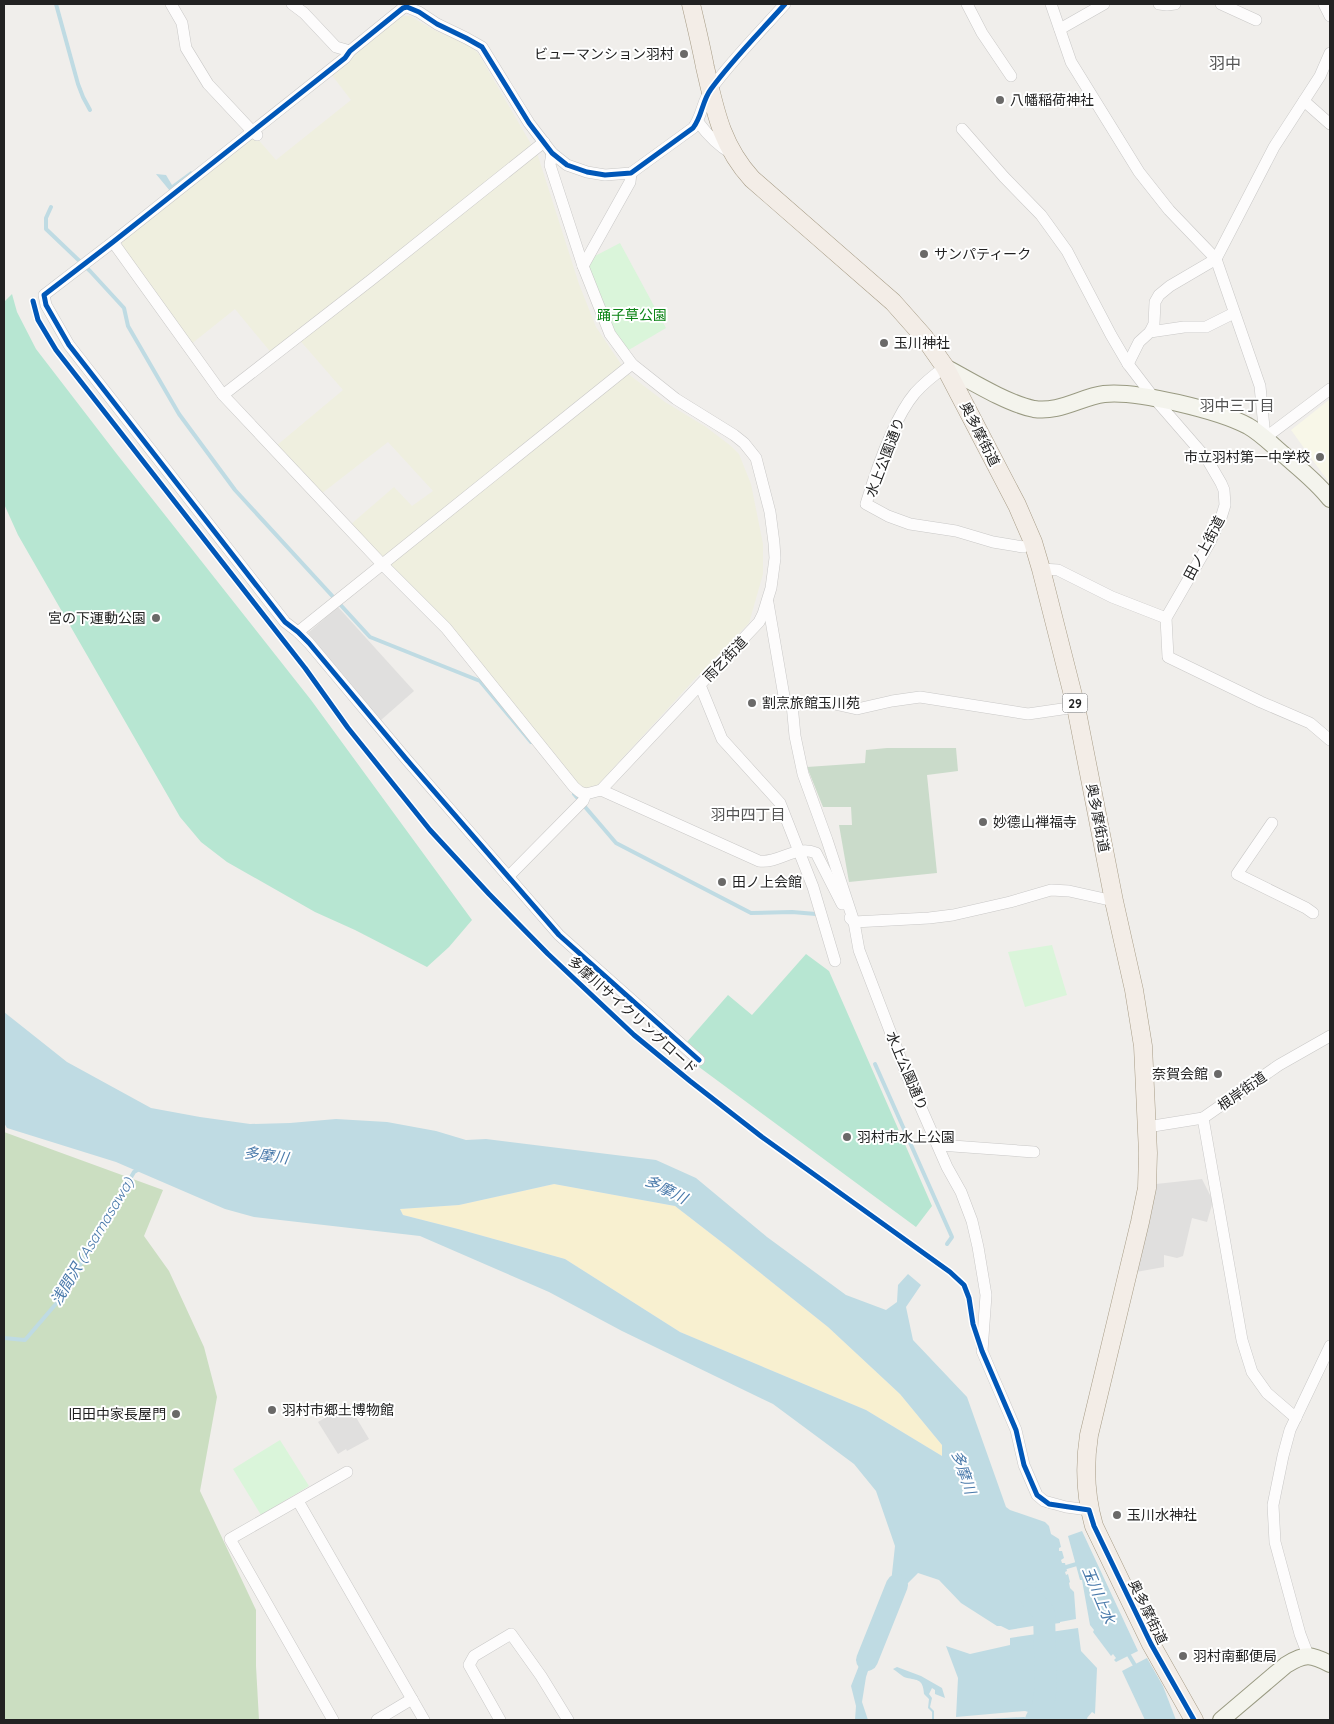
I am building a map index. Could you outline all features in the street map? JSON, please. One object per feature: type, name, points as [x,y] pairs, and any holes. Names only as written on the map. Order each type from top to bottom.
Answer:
[{"type":"main road","name":"奥多摩街道","points":[[691,4],[720,128],[733,154],[742,168],[752,178],[893,302],[924,337],[944,367],[1012,496],[1033,542],[1041,568],[1076,707],[1142,1033],[1147,1127],[1148,1167],[1145,1198],[1087,1444],[1085,1476],[1089,1510],[1094,1526],[1151,1644],[1194,1720]]},
{"type":"street","points":[[171,4],[182,23],[186,48],[208,84],[254,133]]},
{"type":"street","points":[[292,4],[304,13],[336,47],[350,51]]},
{"type":"street","points":[[699,1060],[559,935],[298,632],[285,622],[68,345],[46,305],[44,295],[254,133],[345,58],[350,51],[399,10],[408,5],[482,47],[529,123],[560,161],[587,172],[605,175],[631,173],[679,139],[698,122],[710,90],[785,4]]},
{"type":"street","points":[[967,4],[982,33],[1011,76]]},
{"type":"street","points":[[1051,4],[1072,62],[1139,172],[1169,210],[1216,259],[1260,386],[1266,438]]},
{"type":"street","points":[[1060,29],[1104,4]]},
{"type":"street","points":[[1159,4],[1167,6],[1175,4]]},
{"type":"street","points":[[1221,4],[1256,20]]},
{"type":"street","points":[[1324,4],[1330,16]]},
{"type":"street","points":[[1128,364],[1139,342],[1150,332],[1154,324],[1155,302],[1159,295],[1170,286],[1216,259],[1274,147],[1320,76],[1330,52]]},
{"type":"street","points":[[1304,101],[1330,124]]},
{"type":"street","points":[[698,122],[723,149],[733,154]]},
{"type":"street","name":"田ノ上街道","points":[[962,129],[1041,216],[1067,250],[1128,364],[1154,398],[1207,459],[1224,490],[1225,505],[1210,542],[1166,618]]},
{"type":"street","points":[[223,395],[544,142]]},
{"type":"street","points":[[552,153],[550,165],[583,266],[610,334],[632,364],[676,399],[734,435],[744,443],[756,458],[770,512],[774,543],[774,572],[768,602],[785,702],[792,704],[821,701],[857,709],[920,697],[1028,714],[1076,707]]},
{"type":"street","points":[[583,266],[630,182],[631,173]]},
{"type":"street","points":[[113,242],[223,395],[382,564],[446,628],[580,792],[583,800]]},
{"type":"street","points":[[1150,332],[1184,327],[1206,327],[1234,313]]},
{"type":"street","points":[[298,632],[632,364]]},
{"type":"street","points":[[944,367],[1022,406],[1036,409],[1060,407],[1104,394],[1120,393],[1154,398],[1231,418],[1266,438],[1308,474],[1330,500]]},
{"type":"street","name":"水上公園通り","points":[[944,367],[920,388],[902,413],[893,430],[866,504],[888,516],[910,524],[956,531],[993,542],[1023,547],[1033,542]]},
{"type":"street","points":[[1266,438],[1330,389]]},
{"type":"street","points":[[1041,568],[1058,570],[1112,597],[1166,618],[1168,656],[1261,702],[1310,723],[1330,740]]},
{"type":"street","name":"雨乞街道","points":[[601,790],[759,622],[768,602]]},
{"type":"street","points":[[700,685],[722,739],[780,804],[813,887],[835,961]]},
{"type":"street","name":"水上公園通り","points":[[792,704],[795,736],[803,774],[854,922],[860,950],[908,1078],[939,1145],[947,1167],[961,1192],[972,1222],[986,1295],[982,1351],[1016,1430],[1024,1465],[1037,1495],[1044,1501],[1066,1507],[1089,1510]]},
{"type":"street","points":[[508,878],[583,800],[601,790],[759,861],[771,861],[799,850],[812,852],[818,856],[848,916],[854,922],[953,915],[1051,890],[1069,891],[1114,902]]},
{"type":"street","points":[[1272,823],[1237,874],[1306,908],[1313,914]]},
{"type":"street","name":"根岸街道","points":[[1147,1127],[1204,1118],[1279,1064],[1330,1036]]},
{"type":"street","points":[[1204,1118],[1242,1340],[1252,1372],[1267,1393],[1296,1418]]},
{"type":"street","points":[[939,1145],[1034,1152]]},
{"type":"street","points":[[1308,1655],[1300,1634],[1277,1551],[1273,1525],[1273,1505],[1290,1430],[1330,1346]]},
{"type":"street","points":[[333,1720],[230,1539],[348,1472]]},
{"type":"street","points":[[298,1501],[424,1720]]},
{"type":"street","points":[[500,1720],[470,1665],[474,1656],[511,1634],[541,1676],[568,1720]]},
{"type":"street","points":[[1221,1720],[1295,1659],[1308,1655],[1330,1664]]},
{"type":"street","points":[[377,1720],[412,1699]]},
{"type":"shaded area","name":"市立羽村第一中学校","points":[[1330,399],[1330,484],[1291,430]]},
{"type":"shaded area","points":[[338,607],[414,691],[381,720],[308,633]]},
{"type":"shaded area","points":[[1202,1179],[1213,1201],[1207,1222],[1192,1218],[1183,1256],[1177,1258],[1164,1255],[1164,1267],[1136,1272],[1156,1184]]},
{"type":"shaded area","points":[[348,1404],[369,1439],[338,1454],[318,1422]]},
{"type":"green space","points":[[402,16],[410,16],[434,30],[470,46],[478,53],[538,156],[579,284],[596,327],[627,373],[665,402],[706,427],[739,454],[751,484],[763,544],[763,574],[749,623],[595,788],[584,789],[574,782],[350,525],[394,487],[412,506],[433,491],[388,442],[321,494],[276,446],[343,390],[297,337],[273,355],[235,309],[190,345],[122,249],[122,239],[255,136],[276,160],[351,100],[331,74]]},
{"type":"green space","name":"踊子草公園","points":[[620,243],[666,328],[627,351],[612,329],[588,267],[593,257]]},
{"type":"green space","name":"宮の下運動公園","points":[[12,294],[17,312],[36,349],[311,700],[472,920],[449,947],[427,967],[315,912],[227,862],[201,842],[180,817],[18,535],[4,504],[4,302]]},
{"type":"green space","points":[[887,748],[956,748],[958,771],[927,775],[937,873],[849,882],[839,825],[852,825],[851,807],[823,807],[807,767],[865,763],[866,750]]},
{"type":"green space","points":[[1052,945],[1067,995],[1025,1007],[1008,952]]},
{"type":"green space","name":"羽村市水上公園","points":[[806,954],[829,971],[932,1206],[916,1227],[699,1067],[705,1058],[687,1042],[728,995],[752,1015]]},
{"type":"green space","points":[[4,1132],[163,1190],[144,1236],[169,1271],[204,1347],[217,1397],[200,1491],[256,1610],[256,1666],[259,1720],[4,1720]]},
{"type":"green space","points":[[280,1440],[309,1486],[261,1515],[233,1469]]},
{"type":"sand","points":[[554,1184],[675,1206],[828,1327],[900,1394],[942,1445],[942,1456],[866,1410],[680,1332],[565,1259],[403,1215],[400,1209],[459,1205]]},
{"type":"water","points":[[191,171],[193,173],[170,191],[156,174],[166,175],[172,185]]},
{"type":"water","points":[[4,1012],[67,1062],[151,1108],[250,1124],[336,1119],[387,1122],[436,1131],[466,1140],[486,1139],[656,1160],[696,1178],[767,1237],[846,1295],[886,1310],[897,1302],[898,1285],[908,1274],[921,1285],[906,1307],[913,1340],[967,1397],[1006,1507],[1045,1522],[1049,1526],[1051,1534],[1059,1539],[1061,1547],[1059,1551],[1062,1551],[1064,1558],[1061,1560],[1062,1563],[1065,1563],[1067,1571],[1065,1572],[1066,1575],[1068,1574],[1070,1588],[1074,1592],[1076,1619],[1009,1630],[997,1626],[961,1603],[939,1580],[918,1573],[904,1587],[891,1583],[895,1546],[876,1491],[854,1464],[773,1404],[622,1331],[549,1292],[420,1236],[254,1217],[225,1209],[116,1162],[7,1128],[4,1123]],"holes":[[[554,1184],[675,1206],[828,1327],[900,1394],[942,1445],[942,1456],[866,1410],[680,1332],[565,1259],[403,1215],[400,1209],[459,1205]]]},
{"type":"water","points":[[1082,1531],[1138,1651],[1116,1662],[1114,1660],[1116,1658],[1113,1654],[1111,1656],[1090,1625],[1082,1580],[1080,1580],[1068,1536]]},
{"type":"water","points":[[1078,1628],[1081,1651],[1097,1668],[1095,1714],[1092,1712],[1087,1718],[1088,1720],[1045,1720],[1025,1711],[956,1717],[958,1678],[946,1646],[970,1654],[1010,1645],[1010,1638]]},
{"type":"water","points":[[862,1658],[871,1662],[866,1677],[862,1702],[868,1720],[855,1720],[856,1706],[851,1686]]},
{"type":"water","points":[[1147,1658],[1163,1686],[1176,1720],[1145,1720],[1122,1671]]},
{"type":"water","points":[[897,1667],[921,1676],[942,1688],[945,1698],[935,1694],[935,1690],[932,1688],[929,1694],[932,1698],[930,1707],[934,1711],[934,1720],[932,1720],[932,1712],[928,1708],[929,1699],[924,1694],[920,1682],[904,1677],[893,1669]]},
{"type":"water","points":[[1024,1717],[1032,1720],[970,1720]]},
{"type":"waterway","points":[[56,4],[78,84],[90,110]]},
{"type":"waterway","points":[[51,207],[46,218],[46,229],[90,271],[124,308],[128,326],[179,414],[235,490],[370,637],[480,681],[531,742]]},
{"type":"waterway","points":[[574,794],[616,843],[751,913],[792,912],[816,914]]},
{"type":"waterway","points":[[875,1064],[952,1237],[947,1244]]},
{"type":"waterway","name":"浅間沢 (Asamasawa)","points":[[4,1338],[25,1340],[61,1298],[134,1172],[139,1169]]},
{"type":"waterway","name":"玉川上水","points":[[1063,1568],[1080,1563]]},
{"type":"waterway","points":[[867,1660],[897,1585]]},
{"type":"waterway","name":"多摩川","points":[[1031,1598],[1044,1613],[1046,1687],[1043,1706],[1036,1720]]},
{"type":"waterway","name":"玉川上水","points":[[1127,1652],[1136,1667]]},
{"type":"cycle path","name":"多摩川サイクリングロード","points":[[699,1060],[559,935],[407,760],[309,643],[285,622],[69,345],[46,305],[44,295],[345,58],[350,51],[403,8],[407,7],[419,12],[437,24],[482,47],[529,123],[552,153],[567,165],[587,172],[605,175],[631,173],[693,128],[711,89],[719,78],[785,4]]},
{"type":"cycle path","name":"多摩川サイクリングロード","points":[[33,301],[38,320],[56,350],[305,668],[348,728],[430,830],[489,894],[548,954],[634,1035],[762,1137],[950,1272],[964,1285],[969,1298],[973,1324],[982,1351],[1016,1430],[1024,1465],[1037,1495],[1049,1504],[1089,1510],[1094,1526],[1151,1644],[1194,1720]]},
{"type":"place","name":"ビューマンション羽村","points":[[684,54]]},
{"type":"place","name":"八幡稲荷神社","points":[[1000,100]]},
{"type":"place","name":"サンパティーク","points":[[924,254]]},
{"type":"place","name":"玉川神社","points":[[884,343]]},
{"type":"place","name":"市立羽村第一中学校","points":[[1320,457]]},
{"type":"place","name":"宮の下運動公園","points":[[156,618]]},
{"type":"place","name":"割烹旅館玉川苑","points":[[752,703]]},
{"type":"place","name":"妙德山禅福寺","points":[[983,822]]},
{"type":"place","name":"田ノ上会館","points":[[722,882]]},
{"type":"place","name":"奈賀会館","points":[[1218,1074]]},
{"type":"place","name":"羽村市水上公園","points":[[847,1137]]},
{"type":"place","name":"羽村市郷土博物館","points":[[272,1410]]},
{"type":"place","name":"旧田中家長屋門","points":[[176,1414]]},
{"type":"place","name":"玉川水神社","points":[[1117,1515]]},
{"type":"place","name":"羽村南郵便局","points":[[1183,1656]]},
{"type":"district","name":"羽中","points":[[1225,63]]},
{"type":"district","name":"羽中三丁目","points":[[1237,405]]},
{"type":"district","name":"羽中四丁目","points":[[748,814]]}]
